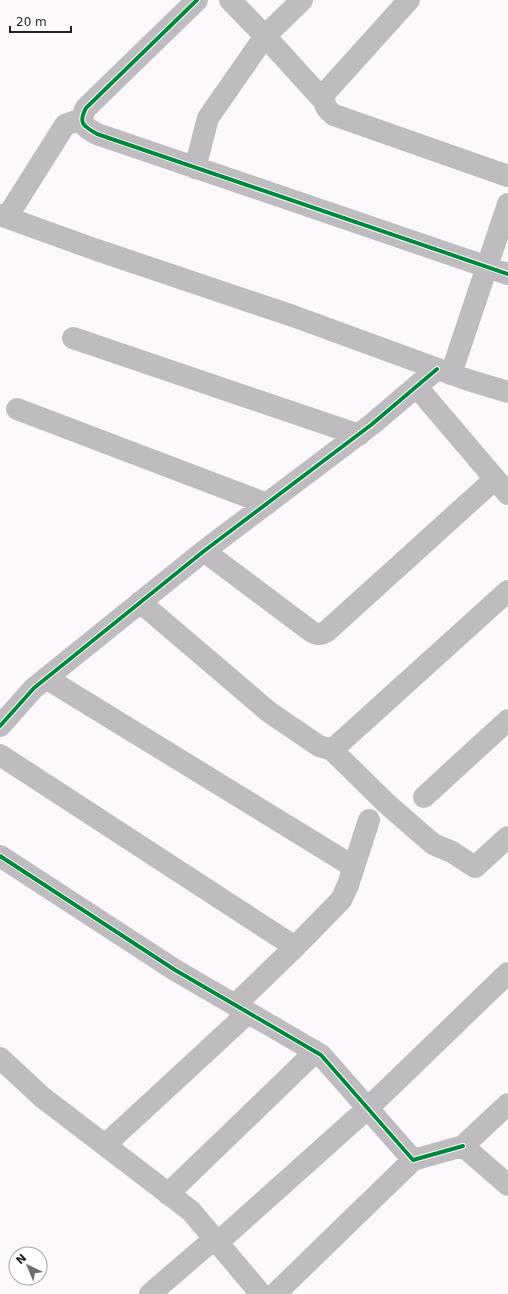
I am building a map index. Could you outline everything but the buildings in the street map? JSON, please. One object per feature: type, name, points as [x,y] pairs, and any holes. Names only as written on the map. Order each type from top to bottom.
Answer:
[{"type":"street","points":[[197,0],[86,108],[81,120],[65,125],[3,216],[94,249],[293,316],[444,372],[508,392]]},
{"type":"street","points":[[230,0],[324,101]]},
{"type":"street","points":[[195,168],[208,118],[265,36],[302,0]]},
{"type":"street","points":[[408,0],[326,93],[324,101],[326,109],[334,115],[508,176]]},
{"type":"street","points":[[82,117],[83,124],[97,134],[508,274]]},
{"type":"street","points":[[0,726],[34,688],[140,602],[204,551],[358,435],[417,387],[444,372],[487,268],[508,204]]},
{"type":"street","points":[[73,338],[358,435]]},
{"type":"street","points":[[204,551],[312,632],[322,634],[327,632],[502,487],[417,387]]},
{"type":"street","points":[[17,409],[267,504]]},
{"type":"street","points":[[332,750],[508,590]]},
{"type":"street","points":[[140,602],[269,712],[319,746],[332,750],[387,804],[433,844],[452,852],[475,867],[508,838]]},
{"type":"street","points":[[46,678],[354,867]]},
{"type":"street","points":[[424,797],[508,720]]},
{"type":"street","points":[[0,755],[295,947]]},
{"type":"street","points":[[105,1145],[241,1009],[295,947],[341,900],[354,867],[368,820]]},
{"type":"street","points":[[0,856],[176,970],[321,1055],[413,1160]]},
{"type":"street","points":[[150,1294],[216,1241],[368,1108],[508,974]]},
{"type":"street","points":[[168,1194],[315,1052]]},
{"type":"street","points":[[0,1058],[42,1097],[191,1211],[261,1294]]},
{"type":"street","points":[[275,1294],[413,1160],[463,1146],[508,1104]]},
{"type":"street","points":[[463,1146],[508,1185]]},
{"type":"cycle path","points":[[197,0],[86,108],[82,121],[88,129],[97,134],[508,274]]},
{"type":"cycle path","points":[[0,726],[34,688],[204,551],[371,425],[437,369]]},
{"type":"cycle path","points":[[0,856],[175,970],[321,1055],[413,1160],[463,1146]]}]
